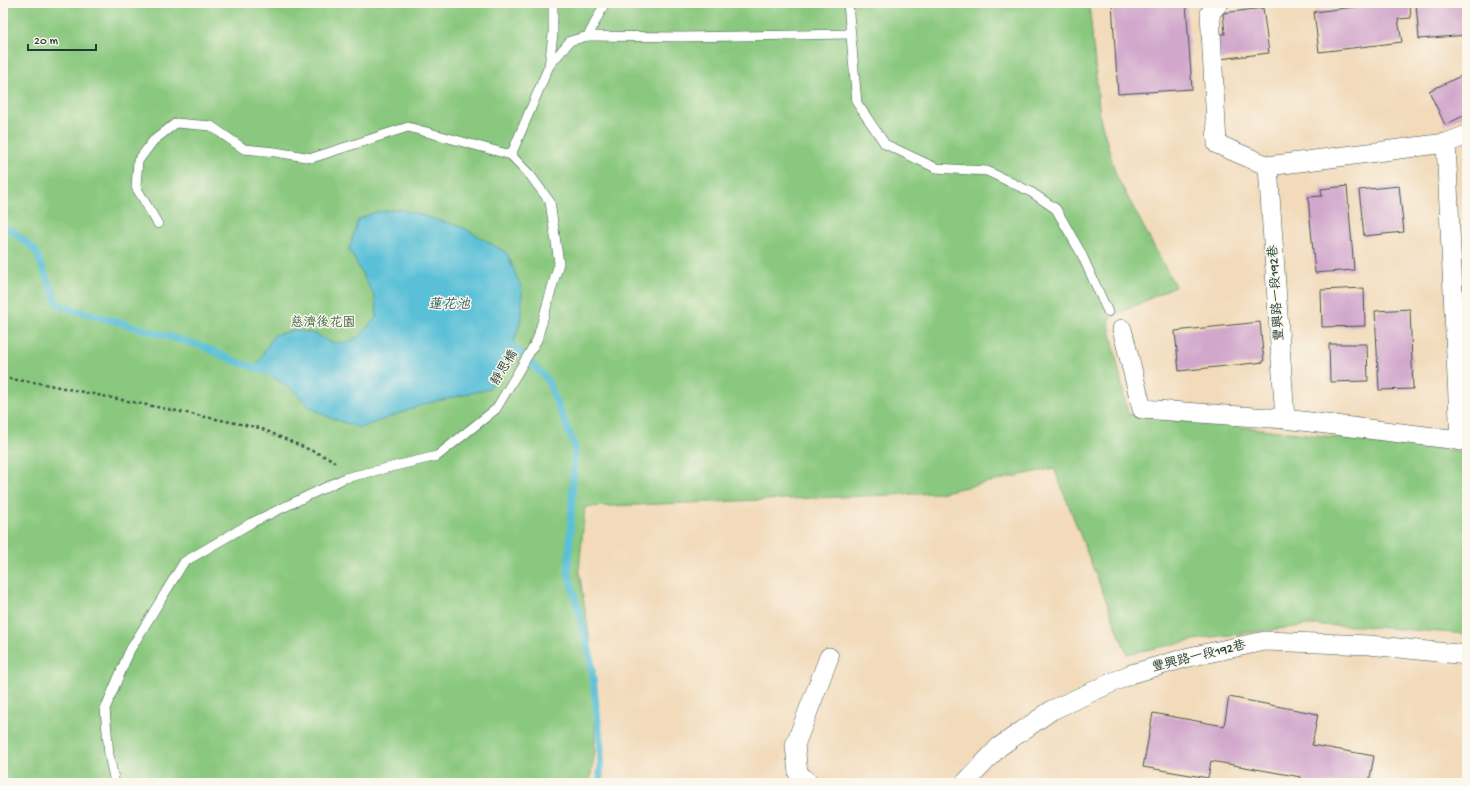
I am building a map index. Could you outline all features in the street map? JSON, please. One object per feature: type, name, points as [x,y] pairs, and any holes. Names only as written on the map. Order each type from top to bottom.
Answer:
[{"type":"street","points":[[1219,3],[1210,13],[1217,144],[1268,166],[1446,143],[1467,135]]},
{"type":"street","points":[[1122,329],[1142,409],[1285,419],[1463,441],[1446,143]]},
{"type":"street","name":"豐興路一段192巷","points":[[1268,166],[1285,419]]},
{"type":"street","name":"豐興路一段192巷","points":[[965,783],[999,747],[1052,710],[1131,674],[1189,657],[1265,641],[1369,645],[1467,655]]},
{"type":"street","points":[[809,783],[798,773],[795,745],[828,657]]},
{"type":"lane","points":[[158,224],[136,187],[138,161],[153,141],[176,122],[211,126],[244,149],[276,152],[312,158],[408,127],[511,155],[549,66],[553,34],[553,3]]},
{"type":"lane","points":[[588,36],[605,3]]},
{"type":"lane","points":[[848,3],[856,103],[885,144],[936,168],[987,172],[1031,192],[1056,209],[1081,253],[1108,312]]},
{"type":"lane","points":[[549,66],[570,41],[588,36],[680,37],[850,34]]},
{"type":"lane","name":"靜思橋","points":[[345,478],[437,456],[496,409],[537,340],[559,262],[550,202],[530,175],[511,155]]},
{"type":"lane","points":[[115,783],[110,755],[105,709],[130,650],[184,562],[251,523],[345,478]]},
{"type":"path","points":[[3,378],[40,383],[260,428],[333,460],[345,478]]},
{"type":"green space","name":"慈濟後花園","points":[[3,3],[1089,3],[1100,117],[1116,175],[1175,286],[1108,319],[1128,414],[1467,452],[1467,634],[1359,626],[1310,625],[1205,638],[1127,654],[1054,468],[939,493],[585,507],[579,571],[595,672],[595,752],[589,783],[3,783]]},
{"type":"water","name":"蓮花池","points":[[400,209],[462,227],[507,253],[522,290],[522,316],[512,349],[489,389],[425,404],[360,428],[326,416],[310,407],[290,388],[256,366],[274,335],[296,330],[316,334],[332,343],[347,342],[360,336],[377,316],[375,298],[349,249],[358,220],[375,212]]},
{"type":"building","points":[[1112,3],[1186,3],[1192,89],[1118,94]]},
{"type":"building","points":[[1387,3],[1410,3],[1411,18],[1398,19],[1402,42],[1319,52],[1314,12]]},
{"type":"building","points":[[1416,3],[1467,3],[1467,35],[1419,39]]},
{"type":"building","points":[[1263,8],[1269,53],[1220,59],[1217,34],[1225,34],[1223,13]]},
{"type":"building","points":[[1467,73],[1467,114],[1445,125],[1429,91]]},
{"type":"building","points":[[1347,186],[1354,270],[1315,273],[1308,197],[1322,196],[1321,189]]},
{"type":"building","points":[[1399,186],[1404,232],[1364,236],[1359,190]]},
{"type":"building","points":[[1364,288],[1365,326],[1322,327],[1321,290]]},
{"type":"building","points":[[1410,309],[1413,389],[1379,390],[1375,311]]},
{"type":"building","points":[[1260,322],[1264,362],[1179,371],[1175,331]]},
{"type":"building","points":[[1329,344],[1367,344],[1368,381],[1330,382]]},
{"type":"building","points":[[1229,697],[1318,714],[1312,745],[1374,756],[1369,783],[1300,783],[1301,777],[1211,761],[1208,778],[1143,767],[1153,713],[1224,726]]},
{"type":"waterway","points":[[3,228],[11,230],[35,250],[58,305],[202,346],[235,361],[274,374]]},
{"type":"waterway","points":[[507,340],[547,379],[575,447],[568,572],[590,654],[601,747],[600,783]]}]
